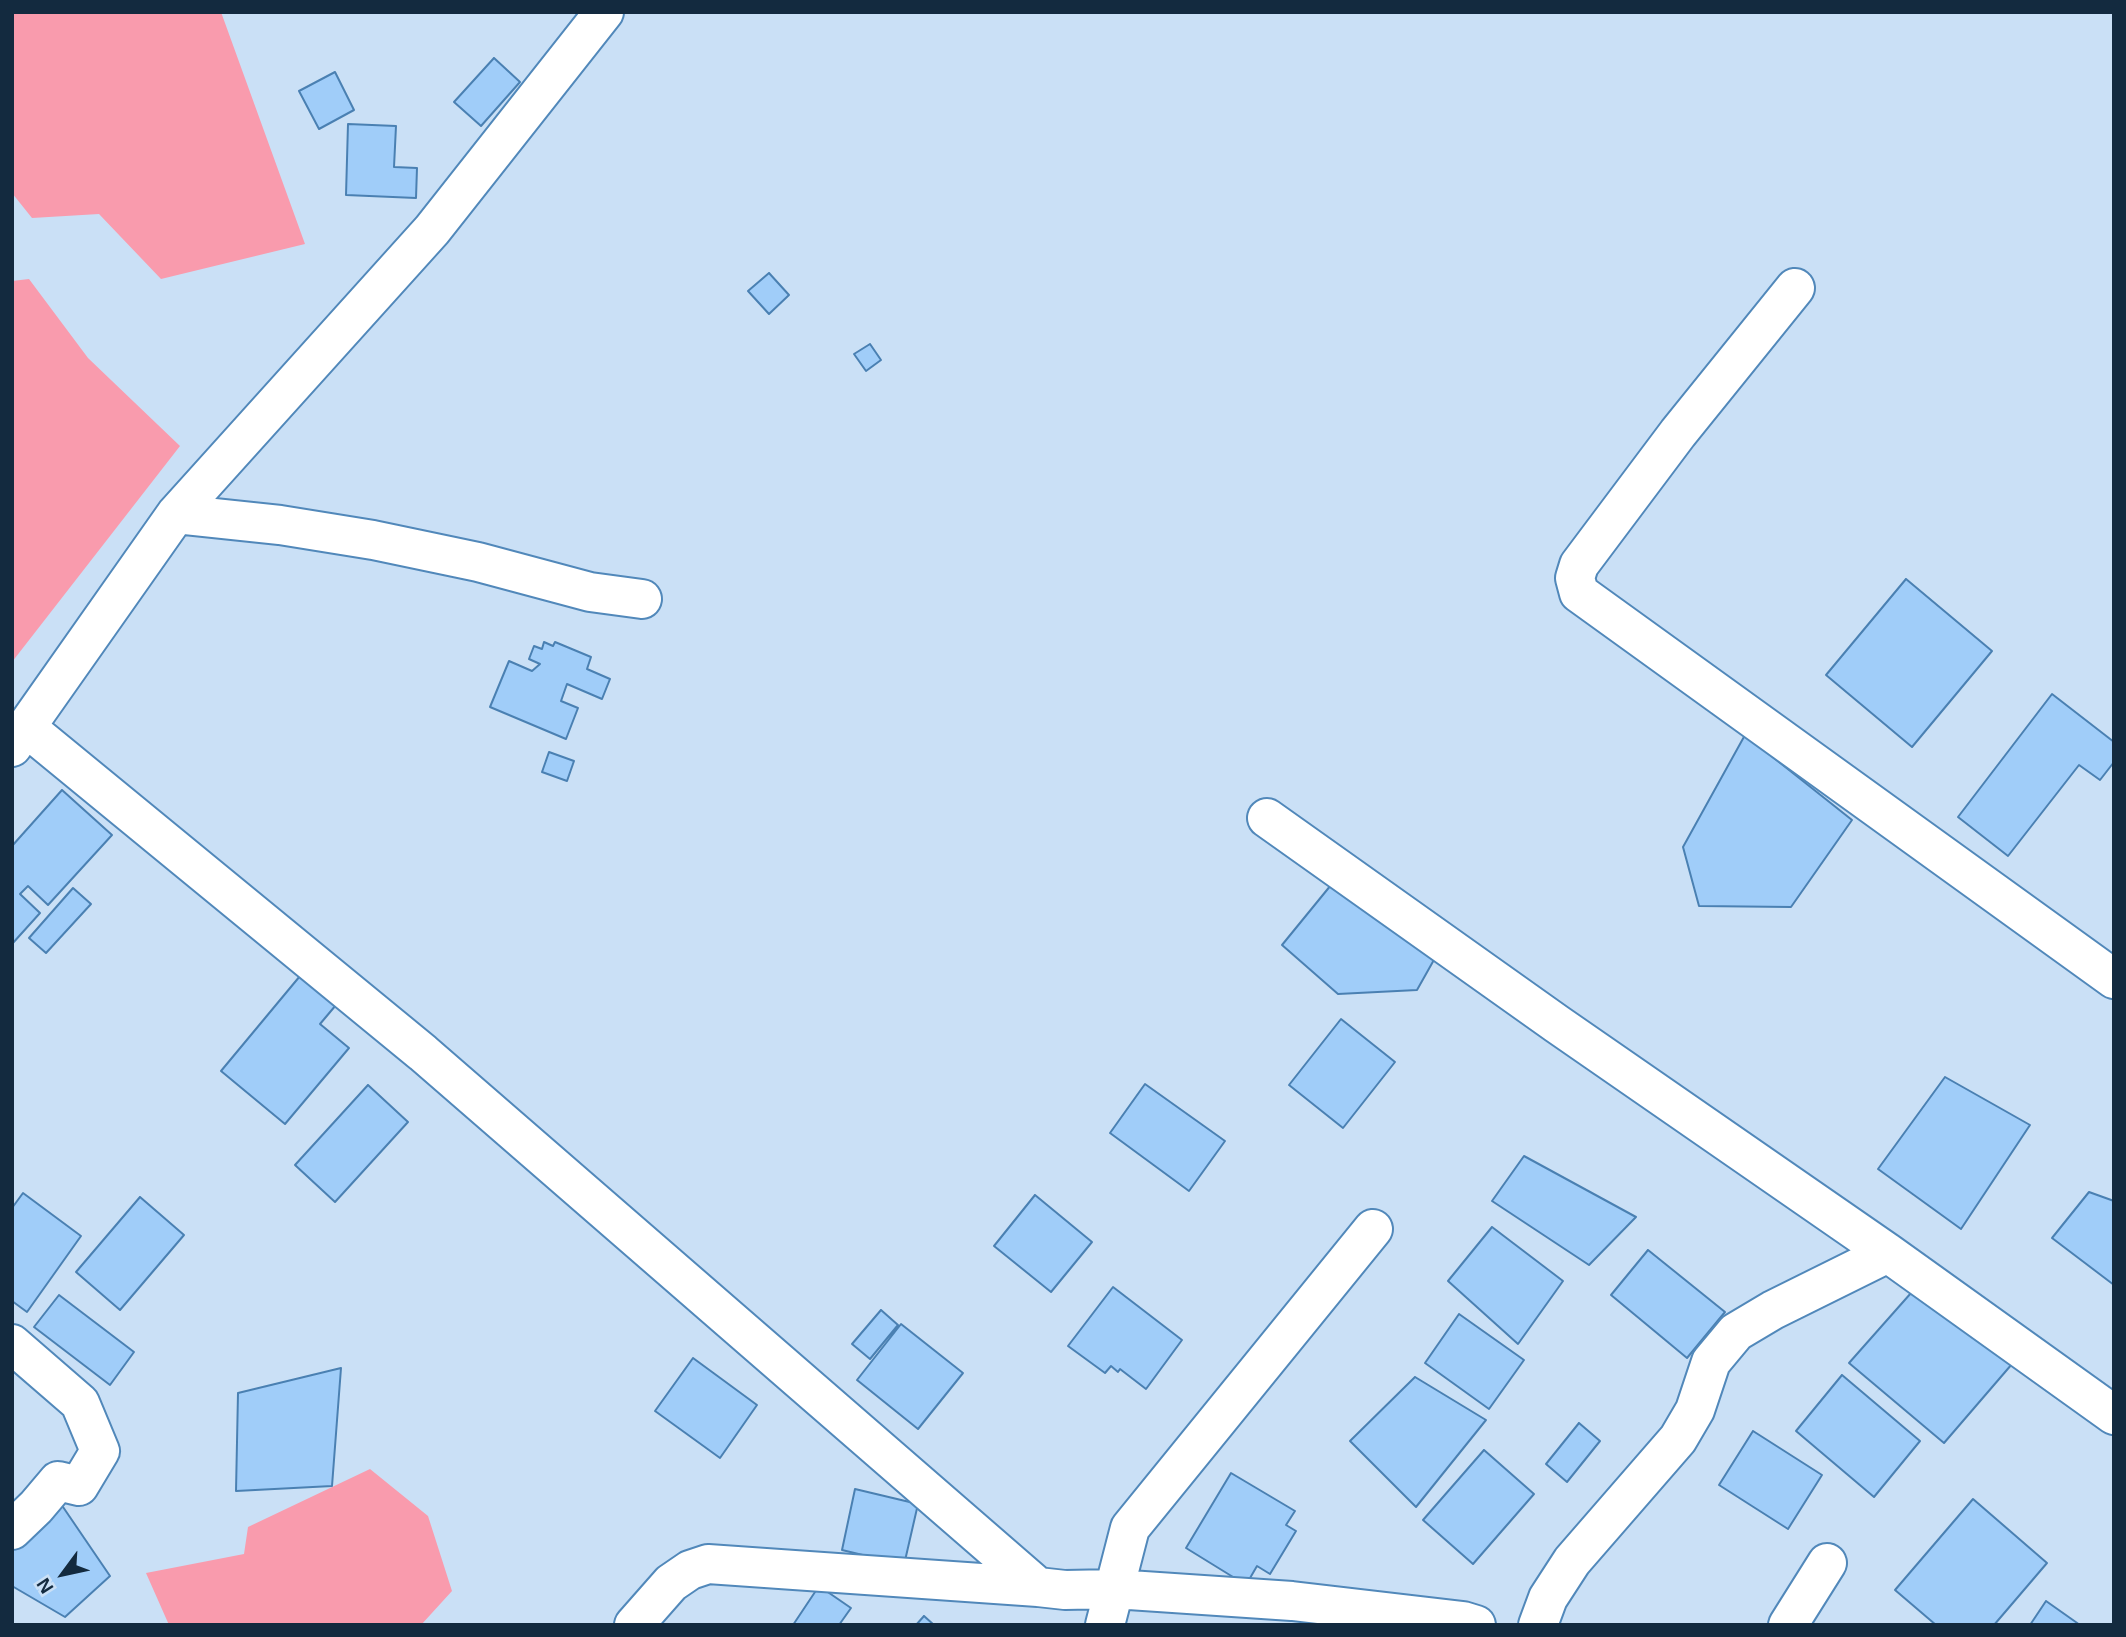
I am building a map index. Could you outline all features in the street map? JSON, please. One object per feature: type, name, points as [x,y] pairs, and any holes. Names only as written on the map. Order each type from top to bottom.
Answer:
[{"type":"street","points":[[604,12],[432,230],[176,514],[20,738],[423,1053],[1038,1587]]},
{"type":"street","points":[[1795,288],[1678,433],[1579,565],[1575,578],[1579,593],[2114,979]]},
{"type":"street","points":[[176,514],[280,525],[373,540],[478,562],[590,592],[642,599]]},
{"type":"street","points":[[1267,818],[1557,1024],[1888,1253],[2114,1415]]},
{"type":"street","points":[[1110,1607],[1130,1528],[1373,1229]]},
{"type":"street","points":[[1538,1625],[1548,1598],[1572,1561],[1678,1439],[1695,1410],[1711,1362],[1736,1332],[1773,1310],[1888,1253]]},
{"type":"street","points":[[12,1344],[80,1403],[100,1451],[79,1486],[58,1481],[12,1530]]},
{"type":"street","points":[[1788,1625],[1827,1563]]},
{"type":"street","points":[[634,1625],[671,1583],[690,1570],[708,1564],[1038,1587],[1065,1590],[1110,1607],[1292,1601],[1463,1621],[1476,1625]]},
{"type":"shaded area","points":[[12,12],[221,12],[305,244],[161,279],[99,214],[32,218],[12,193]]},
{"type":"shaded area","points":[[29,279],[88,358],[180,446],[12,662],[12,281]]},
{"type":"shaded area","points":[[370,1469],[428,1516],[452,1591],[421,1625],[169,1625],[146,1573],[244,1554],[248,1527]]},
{"type":"building","points":[[494,58],[520,82],[481,126],[454,102]]},
{"type":"building","points":[[335,72],[354,110],[319,129],[299,91]]},
{"type":"building","points":[[348,124],[396,126],[394,167],[417,168],[416,198],[346,195]]},
{"type":"building","points":[[769,273],[789,295],[769,314],[748,291]]},
{"type":"building","points":[[870,344],[881,360],[866,371],[854,354]]},
{"type":"building","points":[[1906,579],[1992,651],[1912,747],[1826,675]]},
{"type":"building","points":[[544,642],[553,646],[555,642],[591,657],[587,669],[610,679],[602,699],[567,684],[561,701],[578,708],[566,739],[490,707],[509,661],[532,671],[540,664],[529,659],[534,646],[542,649]]},
{"type":"building","points":[[2052,694],[2114,742],[2114,762],[2100,780],[2079,765],[2008,856],[1958,817]]},
{"type":"building","points":[[1745,735],[1852,820],[1791,907],[1699,906],[1683,847]]},
{"type":"building","points":[[549,752],[574,761],[567,781],[542,772]]},
{"type":"building","points":[[62,790],[112,835],[48,905],[28,886],[20,894],[40,913],[12,944],[12,846]]},
{"type":"building","points":[[1331,885],[1435,958],[1417,990],[1338,994],[1282,945]]},
{"type":"building","points":[[73,888],[91,904],[46,953],[29,938]]},
{"type":"building","points":[[300,976],[336,1005],[320,1024],[349,1048],[285,1124],[221,1071]]},
{"type":"building","points":[[1341,1019],[1395,1062],[1343,1128],[1289,1085]]},
{"type":"building","points":[[1945,1077],[2030,1125],[1961,1229],[1878,1169]]},
{"type":"building","points":[[1145,1084],[1225,1141],[1189,1191],[1110,1133]]},
{"type":"building","points":[[368,1085],[408,1122],[335,1202],[295,1165]]},
{"type":"building","points":[[1524,1156],[1636,1217],[1589,1265],[1492,1201]]},
{"type":"building","points":[[2089,1192],[2114,1201],[2114,1285],[2052,1238]]},
{"type":"building","points":[[23,1193],[81,1236],[27,1312],[12,1301],[12,1208]]},
{"type":"building","points":[[1035,1195],[1092,1242],[1051,1292],[994,1246]]},
{"type":"building","points":[[140,1197],[184,1235],[120,1310],[76,1272]]},
{"type":"building","points":[[1492,1227],[1563,1281],[1518,1344],[1448,1281]]},
{"type":"building","points":[[1648,1250],[1725,1312],[1687,1358],[1611,1295]]},
{"type":"building","points":[[1113,1287],[1182,1340],[1146,1389],[1120,1369],[1118,1372],[1111,1366],[1105,1373],[1068,1346]]},
{"type":"building","points":[[1911,1293],[2012,1364],[1944,1443],[1849,1363]]},
{"type":"building","points":[[59,1295],[134,1352],[110,1385],[34,1327]]},
{"type":"building","points":[[881,1310],[898,1325],[870,1359],[852,1344]]},
{"type":"building","points":[[1459,1314],[1524,1360],[1489,1409],[1425,1363]]},
{"type":"building","points":[[901,1324],[963,1373],[918,1429],[857,1380]]},
{"type":"building","points":[[693,1358],[757,1405],[720,1458],[655,1411]]},
{"type":"building","points":[[341,1368],[332,1486],[236,1491],[238,1393]]},
{"type":"building","points":[[1842,1375],[1920,1441],[1874,1497],[1796,1431]]},
{"type":"building","points":[[1415,1377],[1486,1420],[1416,1507],[1350,1441]]},
{"type":"building","points":[[1579,1423],[1600,1441],[1567,1482],[1546,1464]]},
{"type":"building","points":[[1753,1431],[1822,1475],[1788,1529],[1719,1485]]},
{"type":"building","points":[[1484,1450],[1534,1494],[1473,1564],[1423,1520]]},
{"type":"building","points":[[1231,1473],[1295,1511],[1286,1525],[1296,1531],[1270,1574],[1257,1566],[1246,1585],[1186,1548]]},
{"type":"building","points":[[855,1489],[918,1504],[904,1565],[842,1550]]},
{"type":"building","points":[[1973,1499],[2047,1563],[1994,1625],[1936,1625],[1895,1590]]},
{"type":"building","points":[[61,1504],[110,1576],[65,1617],[12,1586],[12,1548]]},
{"type":"building","points":[[819,1586],[851,1608],[839,1625],[793,1625]]},
{"type":"building","points":[[2046,1601],[2080,1625],[2030,1625]]},
{"type":"building","points":[[924,1616],[934,1625],[916,1625]]}]
